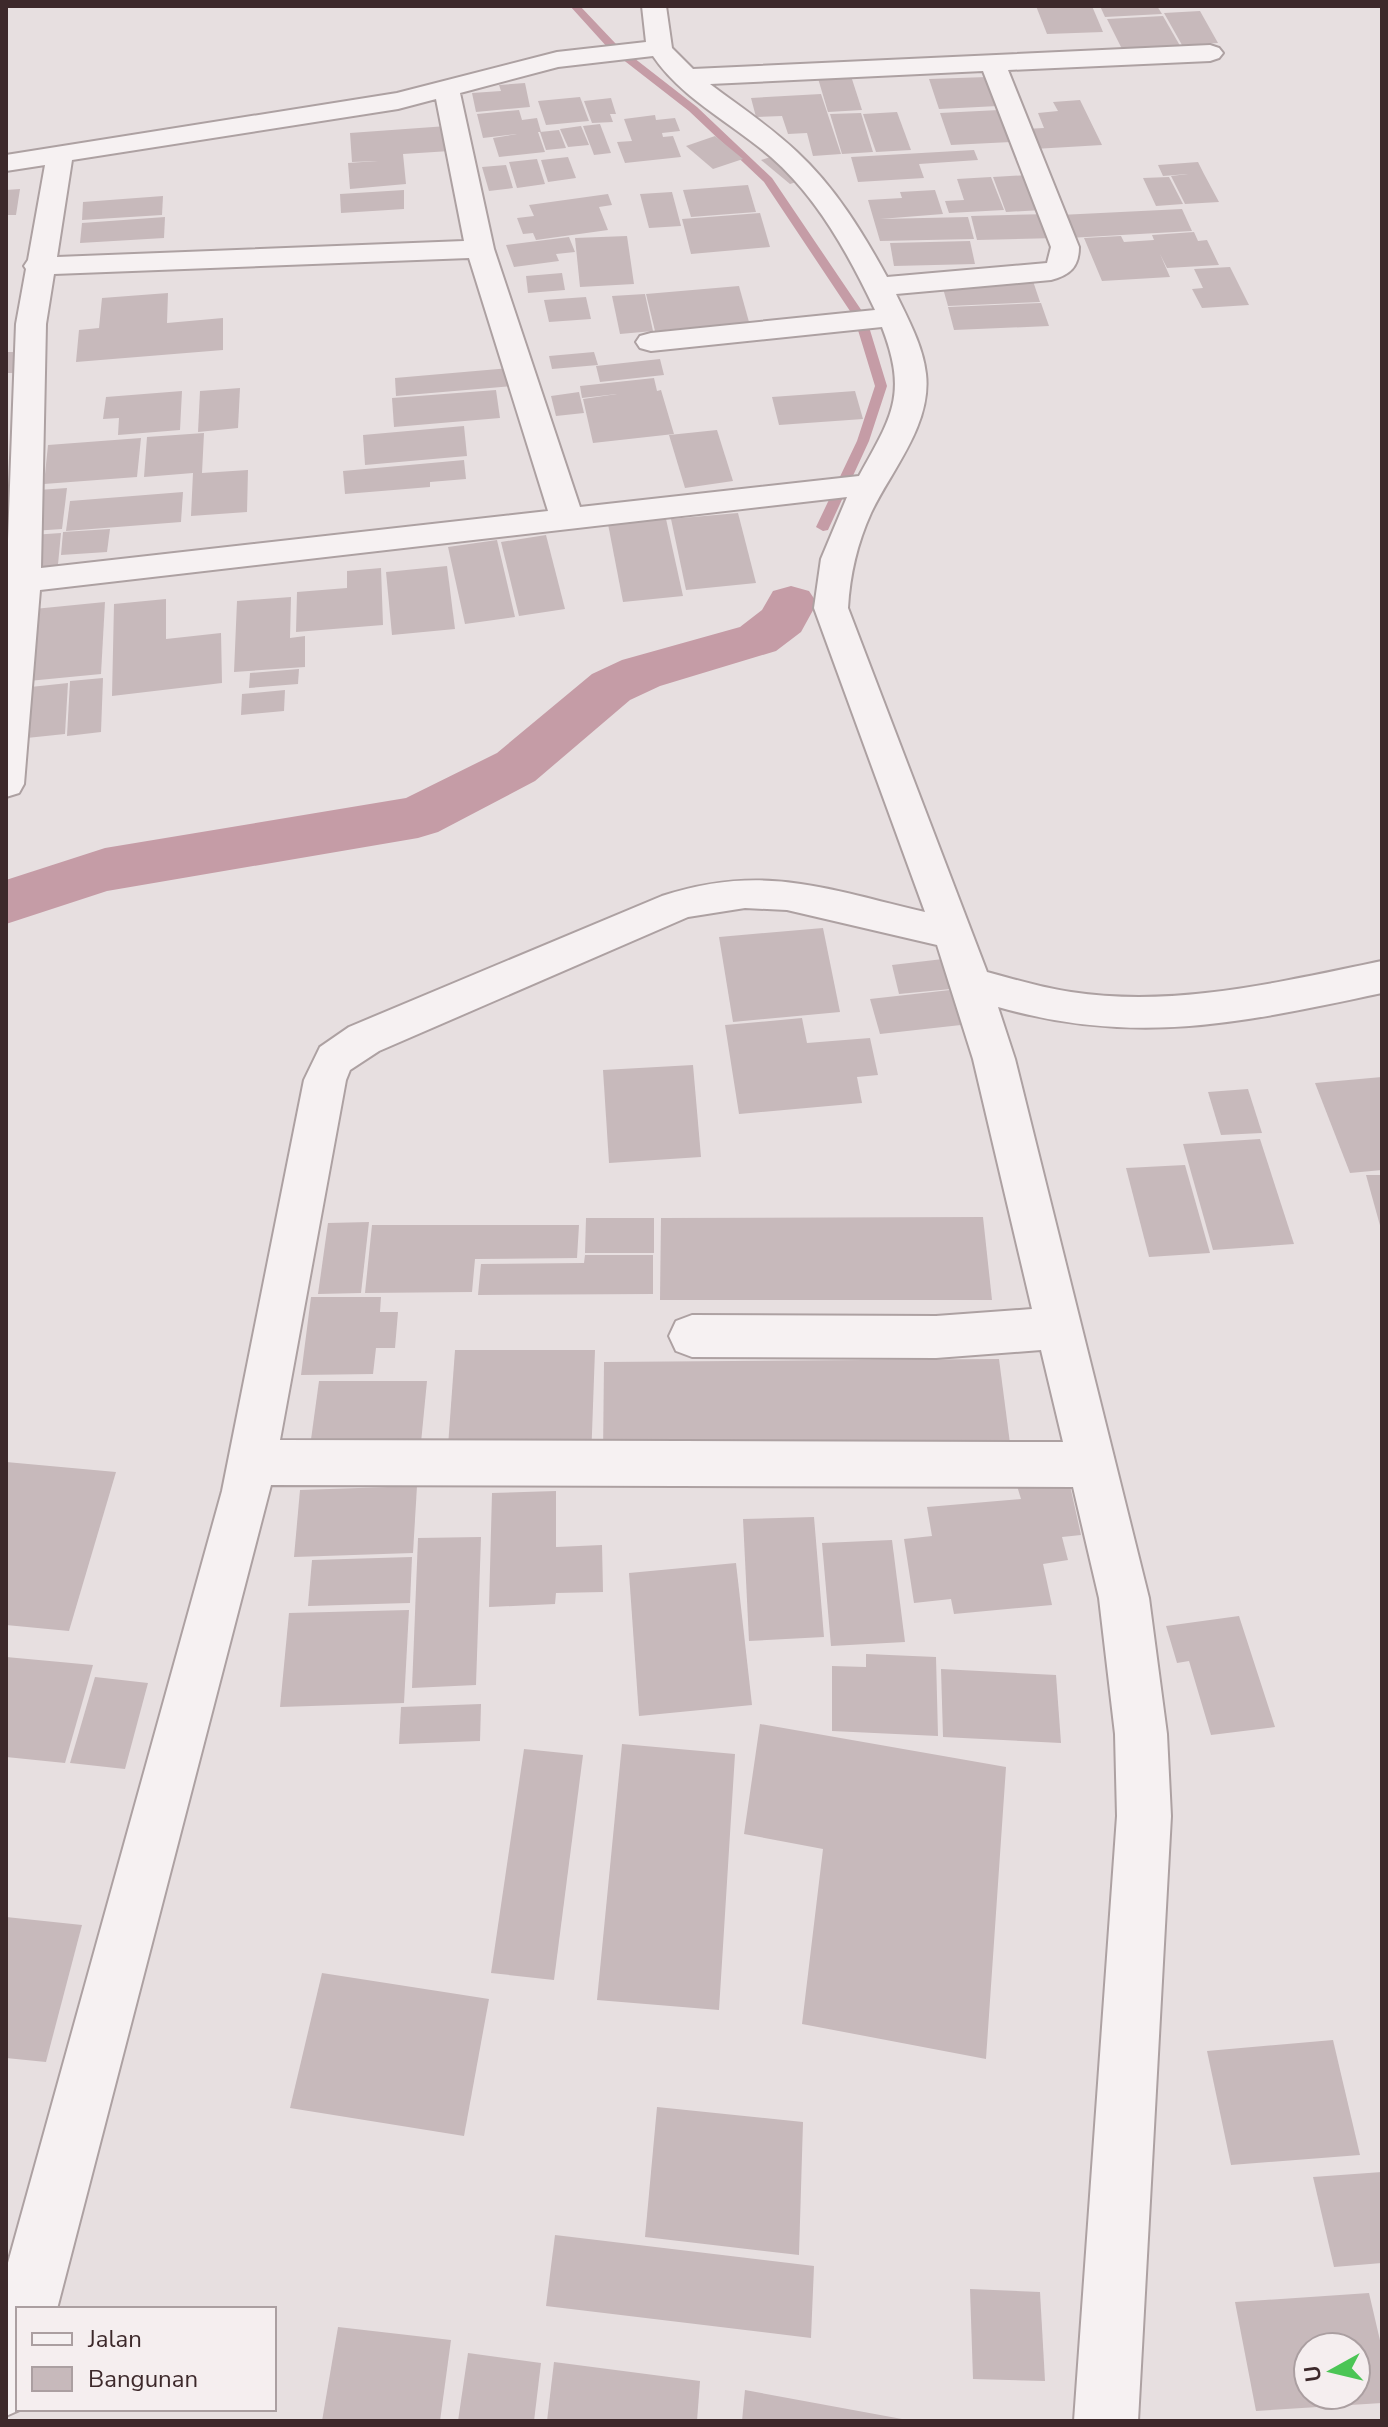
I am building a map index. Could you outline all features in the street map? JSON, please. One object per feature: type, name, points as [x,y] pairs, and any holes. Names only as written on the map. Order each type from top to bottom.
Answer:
[{"type":"street","points":[[654,6],[660,48],[686,77],[733,111],[800,169],[840,225],[878,287],[872,320],[911,370],[911,399],[905,421],[859,485],[837,553],[831,585],[831,608],[953,934],[994,1059],[1124,1598],[1135,1672],[1144,1816],[1106,2421]]},
{"type":"street","points":[[6,163],[304,117],[447,90],[557,60],[660,48]]},
{"type":"street","points":[[686,77],[1210,53]]},
{"type":"street","points":[[878,287],[1051,271],[1064,262],[1065,247],[993,63]]},
{"type":"street","points":[[447,90],[480,249],[567,518]]},
{"type":"street","points":[[6,784],[24,581],[18,324],[38,266],[60,155]]},
{"type":"street","points":[[38,266],[480,249]]},
{"type":"street","points":[[651,342],[872,320]]},
{"type":"street","points":[[24,581],[859,485]]},
{"type":"street","points":[[27,2307],[246,1491],[325,1080],[331,1064],[364,1039],[393,1026],[676,906],[710,897],[754,892],[787,895],[953,934]]},
{"type":"street","points":[[974,994],[1070,1008],[1165,1015],[1216,1010],[1382,977]]},
{"type":"street","points":[[692,1336],[936,1337],[1058,1328]]},
{"type":"street","points":[[251,1462],[1092,1465]]},
{"type":"street","points":[[6,2384],[16,2346]]},
{"type":"building","points":[[1036,6],[1092,6],[1103,32],[1047,34]]},
{"type":"building","points":[[1100,6],[1157,6],[1162,14],[1105,17]]},
{"type":"building","points":[[1200,11],[1218,43],[1182,45],[1164,13]]},
{"type":"building","points":[[1163,16],[1183,51],[1125,55],[1107,19]]},
{"type":"building","points":[[850,73],[862,110],[828,112],[817,75]]},
{"type":"building","points":[[987,77],[998,106],[939,109],[929,79]]},
{"type":"building","points":[[525,83],[530,107],[476,112],[472,93],[501,91],[499,85]]},
{"type":"building","points":[[821,94],[841,154],[813,156],[807,133],[788,134],[782,116],[756,117],[751,98]]},
{"type":"building","points":[[580,97],[589,121],[546,125],[538,101]]},
{"type":"building","points":[[611,98],[616,114],[610,114],[613,122],[592,123],[584,101]]},
{"type":"building","points":[[1080,100],[1102,145],[1034,149],[1025,129],[1044,128],[1038,113],[1058,111],[1053,102]]},
{"type":"building","points":[[519,110],[522,120],[537,118],[545,152],[499,157],[493,138],[517,134],[483,138],[477,114]]},
{"type":"building","points":[[999,110],[1011,142],[951,145],[940,113]]},
{"type":"building","points":[[897,112],[911,150],[876,152],[863,114]]},
{"type":"building","points":[[861,113],[873,152],[842,154],[830,114]]},
{"type":"building","points":[[655,115],[656,120],[675,118],[680,131],[662,133],[663,137],[673,136],[681,157],[625,163],[617,142],[632,141],[624,119]]},
{"type":"building","points":[[600,124],[611,153],[594,155],[583,126]]},
{"type":"building","points":[[447,126],[450,151],[403,154],[406,184],[350,189],[348,163],[378,161],[352,162],[350,133]]},
{"type":"building","points":[[581,126],[589,145],[568,147],[560,129]]},
{"type":"building","points":[[559,130],[566,148],[546,150],[540,132]]},
{"type":"building","points":[[715,136],[743,159],[713,169],[686,146]]},
{"type":"building","points":[[974,150],[978,160],[919,164],[924,178],[858,182],[851,157]]},
{"type":"building","points":[[777,155],[806,179],[790,184],[761,160]]},
{"type":"building","points":[[568,157],[576,178],[548,182],[541,160]]},
{"type":"building","points":[[537,159],[545,184],[517,188],[509,162]]},
{"type":"building","points":[[1198,162],[1219,202],[1185,204],[1171,176],[1188,174],[1163,176],[1158,165]]},
{"type":"building","points":[[506,165],[513,188],[489,191],[482,167]]},
{"type":"building","points":[[1028,175],[1042,210],[1006,212],[993,177]]},
{"type":"building","points":[[991,177],[1004,210],[949,213],[945,201],[964,200],[957,179]]},
{"type":"building","points":[[1169,177],[1183,204],[1156,206],[1143,178]]},
{"type":"building","points":[[748,185],[756,212],[691,217],[683,190]]},
{"type":"building","points":[[20,189],[16,215],[6,215],[6,190]]},
{"type":"building","points":[[404,190],[404,209],[341,213],[340,194]]},
{"type":"building","points":[[935,190],[943,214],[880,219],[968,217],[974,239],[880,241],[868,200],[902,198],[900,192]]},
{"type":"building","points":[[672,192],[681,226],[649,228],[640,194]]},
{"type":"building","points":[[608,194],[612,205],[599,207],[608,230],[536,240],[533,233],[523,234],[517,218],[534,216],[529,205]]},
{"type":"building","points":[[163,196],[162,215],[82,220],[83,202]]},
{"type":"building","points":[[1182,209],[1192,231],[1069,238],[1060,215]]},
{"type":"building","points":[[760,213],[770,247],[691,254],[682,219]]},
{"type":"building","points":[[1050,214],[1057,238],[977,240],[971,216]]},
{"type":"building","points":[[165,217],[164,238],[80,243],[82,223]]},
{"type":"building","points":[[1194,232],[1198,241],[1207,240],[1219,265],[1167,268],[1160,254],[1170,277],[1102,281],[1084,238],[1121,236],[1124,242],[1154,240],[1152,235]]},
{"type":"building","points":[[627,236],[634,284],[580,287],[575,238]]},
{"type":"building","points":[[569,237],[575,252],[556,254],[559,261],[514,267],[506,245]]},
{"type":"building","points":[[970,241],[975,264],[894,266],[890,243]]},
{"type":"building","points":[[1230,267],[1249,305],[1202,308],[1192,289],[1203,288],[1194,269]]},
{"type":"building","points":[[562,273],[565,290],[528,293],[526,276]]},
{"type":"building","points":[[1033,281],[1040,302],[948,306],[942,285]]},
{"type":"building","points":[[739,286],[749,322],[655,331],[646,294]]},
{"type":"building","points":[[168,293],[167,323],[223,318],[223,350],[76,362],[79,330],[99,328],[102,298]]},
{"type":"building","points":[[645,294],[653,331],[620,334],[612,296]]},
{"type":"building","points":[[586,297],[591,319],[549,322],[544,300]]},
{"type":"building","points":[[1041,303],[1049,326],[954,330],[948,307]]},
{"type":"building","points":[[6,352],[25,352],[18,373],[6,373]]},
{"type":"building","points":[[594,352],[598,365],[552,369],[549,356]]},
{"type":"building","points":[[660,359],[664,375],[600,382],[596,366]]},
{"type":"building","points":[[510,368],[513,386],[396,396],[395,378]]},
{"type":"building","points":[[654,378],[657,391],[661,390],[674,434],[593,443],[583,399],[617,394],[582,398],[580,386]]},
{"type":"building","points":[[240,388],[238,428],[198,432],[200,391]]},
{"type":"building","points":[[496,390],[500,418],[394,427],[392,398]]},
{"type":"building","points":[[182,391],[180,430],[118,435],[119,418],[103,419],[106,397]]},
{"type":"building","points":[[855,391],[863,419],[779,425],[772,397]]},
{"type":"building","points":[[579,392],[584,413],[556,416],[551,396]]},
{"type":"building","points":[[464,426],[467,456],[365,465],[363,435]]},
{"type":"building","points":[[717,430],[733,481],[685,488],[669,435]]},
{"type":"building","points":[[204,433],[202,473],[248,470],[247,512],[191,516],[193,473],[144,477],[147,437]]},
{"type":"building","points":[[141,438],[137,477],[44,484],[48,445]]},
{"type":"building","points":[[464,460],[466,479],[430,482],[430,487],[345,494],[343,471]]},
{"type":"building","points":[[67,488],[62,529],[33,531],[38,490]]},
{"type":"building","points":[[183,492],[181,522],[66,531],[70,501]]},
{"type":"building","points":[[738,513],[756,583],[686,590],[671,519]]},
{"type":"building","points":[[666,519],[683,596],[623,602],[608,524]]},
{"type":"building","points":[[110,529],[107,552],[61,555],[63,532]]},
{"type":"building","points":[[61,533],[57,575],[26,578],[32,535]]},
{"type":"building","points":[[546,535],[565,609],[519,616],[501,542]]},
{"type":"building","points":[[497,540],[515,617],[465,624],[448,547]]},
{"type":"building","points":[[447,566],[455,629],[392,635],[386,572]]},
{"type":"building","points":[[381,568],[383,625],[296,632],[297,592],[347,588],[347,571]]},
{"type":"building","points":[[291,597],[290,638],[305,636],[305,667],[234,672],[237,601]]},
{"type":"building","points":[[166,599],[166,639],[221,633],[222,683],[112,696],[114,604]]},
{"type":"building","points":[[105,602],[101,674],[18,682],[24,610]]},
{"type":"building","points":[[299,669],[298,684],[249,688],[250,673]]},
{"type":"building","points":[[103,678],[101,732],[67,736],[70,681]]},
{"type":"building","points":[[68,683],[65,734],[17,739],[21,688]]},
{"type":"building","points":[[285,690],[284,711],[241,715],[242,694]]},
{"type":"building","points":[[823,928],[840,1012],[733,1022],[719,937]]},
{"type":"building","points":[[943,959],[951,989],[899,994],[892,965]]},
{"type":"building","points":[[959,989],[970,1024],[880,1034],[870,999]]},
{"type":"building","points":[[802,1018],[807,1043],[870,1038],[878,1075],[857,1077],[862,1103],[739,1114],[725,1025]]},
{"type":"building","points":[[693,1065],[701,1157],[609,1163],[603,1070]]},
{"type":"building","points":[[1382,1077],[1382,1170],[1350,1173],[1315,1083]]},
{"type":"building","points":[[1248,1089],[1262,1133],[1221,1135],[1208,1092]]},
{"type":"building","points":[[1260,1139],[1294,1244],[1213,1250],[1183,1144]]},
{"type":"building","points":[[1185,1165],[1210,1253],[1149,1257],[1126,1168]]},
{"type":"building","points":[[1366,1175],[1382,1175],[1382,1229],[1381,1229]]},
{"type":"building","points":[[983,1217],[992,1300],[660,1300],[661,1218]]},
{"type":"building","points":[[586,1218],[654,1218],[654,1253],[585,1253]]},
{"type":"building","points":[[369,1222],[361,1293],[318,1294],[328,1223]]},
{"type":"building","points":[[372,1225],[579,1225],[577,1258],[475,1259],[472,1292],[365,1293]]},
{"type":"building","points":[[585,1255],[653,1255],[653,1294],[478,1295],[481,1264],[584,1263]]},
{"type":"building","points":[[311,1297],[381,1297],[380,1312],[398,1312],[395,1348],[376,1348],[373,1374],[301,1375]]},
{"type":"building","points":[[455,1350],[595,1350],[591,1461],[447,1460]]},
{"type":"building","points":[[999,1359],[1011,1451],[603,1455],[604,1362]]},
{"type":"building","points":[[319,1381],[427,1381],[420,1453],[309,1454]]},
{"type":"building","points":[[6,1462],[116,1472],[69,1631],[6,1625]]},
{"type":"building","points":[[1069,1481],[1081,1535],[1062,1537],[1068,1560],[1043,1564],[1052,1605],[954,1614],[951,1599],[914,1603],[904,1539],[932,1536],[927,1507],[1021,1499],[1017,1486]]},
{"type":"building","points":[[417,1486],[413,1553],[294,1557],[300,1490]]},
{"type":"building","points":[[556,1491],[556,1547],[602,1545],[603,1592],[556,1593],[555,1604],[489,1607],[492,1493]]},
{"type":"building","points":[[814,1517],[824,1637],[749,1641],[743,1519]]},
{"type":"building","points":[[481,1537],[476,1685],[412,1688],[418,1538]]},
{"type":"building","points":[[892,1540],[905,1642],[831,1646],[822,1543]]},
{"type":"building","points":[[412,1557],[410,1603],[308,1606],[312,1560]]},
{"type":"building","points":[[736,1563],[752,1705],[639,1716],[629,1573]]},
{"type":"building","points":[[409,1610],[404,1703],[280,1707],[289,1613]]},
{"type":"building","points":[[1239,1616],[1275,1727],[1211,1735],[1189,1661],[1177,1663],[1166,1626]]},
{"type":"building","points":[[866,1654],[936,1657],[938,1736],[832,1731],[832,1666],[866,1667]]},
{"type":"building","points":[[6,1657],[93,1665],[65,1763],[6,1757]]},
{"type":"building","points":[[941,1669],[1056,1675],[1061,1743],[943,1737]]},
{"type":"building","points":[[95,1677],[148,1683],[125,1769],[70,1763]]},
{"type":"building","points":[[481,1704],[480,1741],[399,1744],[401,1707]]},
{"type":"building","points":[[760,1724],[1006,1767],[986,2059],[802,2024],[823,1849],[744,1834]]},
{"type":"building","points":[[622,1744],[735,1754],[719,2010],[597,2000]]},
{"type":"building","points":[[524,1749],[583,1755],[554,1980],[491,1973]]},
{"type":"building","points":[[6,1917],[82,1925],[46,2062],[6,2058]]},
{"type":"building","points":[[322,1973],[489,1999],[464,2136],[290,2108]]},
{"type":"building","points":[[1333,2040],[1360,2155],[1231,2165],[1207,2051]]},
{"type":"building","points":[[657,2107],[803,2122],[799,2255],[645,2237]]},
{"type":"building","points":[[1382,2172],[1382,2263],[1334,2267],[1313,2177]]},
{"type":"building","points":[[555,2235],[814,2266],[811,2338],[546,2306]]},
{"type":"building","points":[[970,2289],[1040,2292],[1045,2381],[973,2379]]},
{"type":"building","points":[[1369,2293],[1382,2349],[1382,2403],[1372,2404],[1372,2331],[1292,2331],[1292,2409],[1256,2411],[1235,2302]]},
{"type":"building","points":[[338,2327],[451,2340],[440,2421],[322,2421]]},
{"type":"building","points":[[468,2353],[541,2363],[534,2421],[458,2421]]},
{"type":"building","points":[[554,2362],[700,2381],[697,2421],[547,2421]]},
{"type":"building","points":[[745,2390],[902,2419],[902,2421],[742,2421]]},
{"type":"waterway","points":[[575,6],[612,46],[693,109],[768,180],[860,317],[881,386],[863,441],[823,527]]},
{"type":"waterway","points":[[6,902],[105,870],[418,817],[516,767],[611,687],[641,673],[758,639],[783,620],[791,603]]}]
